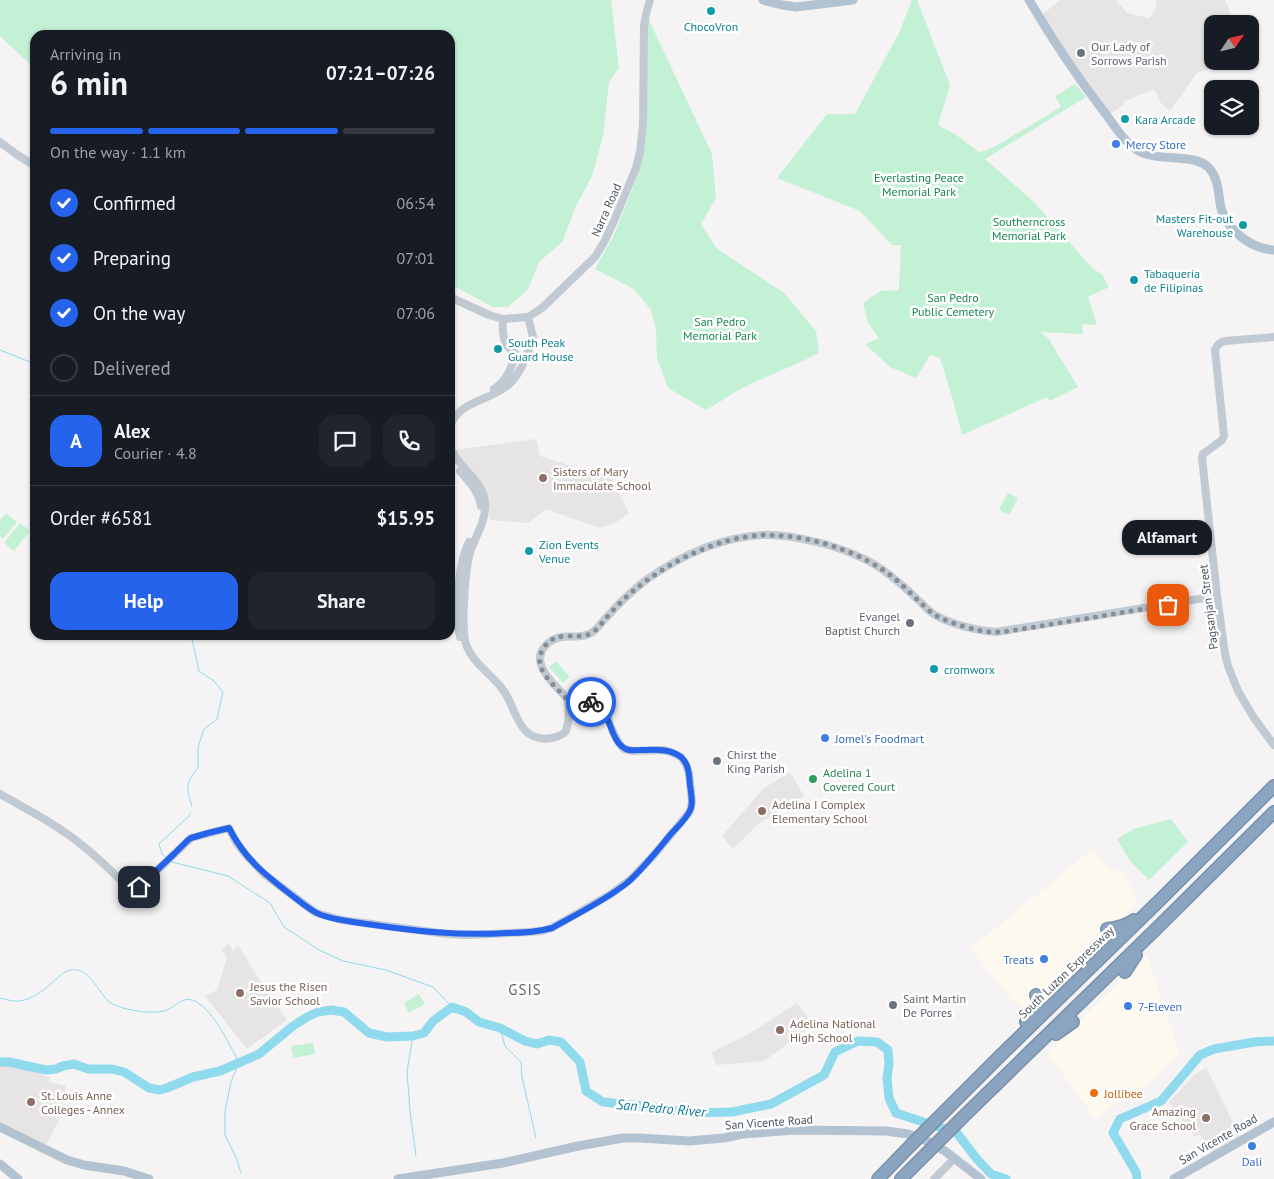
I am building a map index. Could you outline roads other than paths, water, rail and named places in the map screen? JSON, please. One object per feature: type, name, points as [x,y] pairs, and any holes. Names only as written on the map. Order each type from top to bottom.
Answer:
[{"type":"highway","name":"South Luzon Expressway","points":[[878,1179],[1274,786]]},
{"type":"highway","points":[[901,1179],[1274,812]]},
{"type":"highway","points":[[1107,929],[1128,924],[1161,899]]},
{"type":"highway","points":[[1125,972],[1157,928]]},
{"type":"highway","points":[[1000,1056],[1036,1008],[1038,1001],[1036,995]]},
{"type":"highway","points":[[1012,1069],[1073,1022]]},
{"type":"main road","points":[[763,0],[796,7],[853,0]]},
{"type":"main road","points":[[1029,0],[1079,79],[1126,142],[1139,152],[1148,155],[1194,160],[1203,163],[1215,177],[1221,206],[1229,225],[1246,240],[1261,248],[1274,250]]},
{"type":"main road","name":"San Vicente Road","points":[[1174,1179],[1274,1122]]},
{"type":"main road","points":[[0,1127],[66,1160],[84,1165],[124,1171],[149,1179]]},
{"type":"main road","name":"San Vicente Road","points":[[398,1179],[503,1163],[623,1138],[688,1141],[795,1130],[886,1131],[908,1134],[927,1141],[945,1151],[982,1179]]},
{"type":"main road","points":[[0,1164],[18,1179]]},
{"type":"street","name":"Narra Road","points":[[528,317],[547,303],[595,257],[614,221],[636,168],[642,144],[645,20],[650,0]]},
{"type":"street","points":[[0,142],[30,163]]},
{"type":"street","points":[[455,299],[489,316],[503,319],[528,317],[533,337],[516,376],[511,382],[500,390],[466,407],[455,416]]},
{"type":"street","points":[[503,319],[505,343],[516,354]]},
{"type":"street","name":"Pagsanjan Street","points":[[1274,337],[1225,341],[1216,347],[1224,432],[1222,440],[1203,454],[1202,458],[1217,596],[1228,666],[1246,705],[1274,745]]},
{"type":"street","points":[[455,410],[464,403],[497,387],[504,381],[516,354],[529,348]]},
{"type":"street","points":[[455,457],[481,489],[485,506],[483,521],[470,552],[468,563],[463,630],[465,641],[474,658],[508,697],[524,730],[538,738],[555,737],[563,734],[566,730],[569,710],[567,699],[549,680],[541,667],[541,652],[549,642],[558,637],[585,636],[592,633],[606,617],[646,581],[664,569],[704,548],[718,543],[764,535],[806,539],[835,547],[881,568],[934,614],[977,630],[996,632],[1016,630],[1217,596]]},
{"type":"street","points":[[455,464],[480,498],[481,508],[465,550],[460,574],[457,606],[458,632],[463,650],[470,660],[496,689],[508,697]]},
{"type":"street","points":[[0,794],[73,838],[132,891],[144,883],[191,838],[229,828],[236,842],[264,874],[316,913],[342,920],[447,934],[470,935],[542,931],[552,928],[611,894],[631,879],[654,855],[687,815],[692,802],[689,772],[681,758],[671,752],[662,750],[632,751],[624,749],[613,732],[605,711],[595,703],[581,698],[567,699]]},
{"type":"street","points":[[934,1179],[955,1158]]},
{"type":"waterway","points":[[0,350],[30,362]]},
{"type":"waterway","points":[[192,640],[199,671],[214,681],[223,692],[217,719],[204,729],[198,747],[198,768],[190,778],[188,787],[192,807]]},
{"type":"waterway","points":[[167,858],[162,854],[159,844],[191,813]]},
{"type":"waterway","points":[[172,862],[228,876],[270,903],[284,927],[319,950],[343,961],[386,970],[433,987],[452,1007]]},
{"type":"waterway","points":[[0,998],[12,1001],[28,999],[41,992],[65,972],[77,970],[88,976],[109,1002],[123,1008],[144,1012],[160,1012],[186,1000],[195,1001],[202,1006],[215,1020],[239,1062],[231,1082],[225,1111],[225,1135],[236,1157],[241,1173]]},
{"type":"waterway","name":"San Pedro River","points":[[0,1062],[9,1062],[46,1070],[74,1064],[88,1069],[112,1069],[124,1072],[149,1088],[160,1090],[193,1077],[220,1071],[259,1054],[293,1026],[318,1012],[331,1010],[344,1012],[369,1033],[387,1037],[413,1036],[424,1033],[433,1021],[452,1007],[466,1012],[479,1022],[500,1028],[525,1041],[537,1044],[549,1040],[561,1042],[580,1062],[586,1091],[603,1102],[693,1113],[732,1112],[771,1104],[824,1075],[835,1052],[858,1041],[877,1042],[888,1050],[887,1078],[889,1098],[896,1113],[957,1133],[991,1174],[1006,1179]]},
{"type":"waterway","points":[[500,1028],[505,1046],[521,1062],[522,1077],[536,1138]]},
{"type":"waterway","points":[[413,1036],[407,1071],[416,1156]]},
{"type":"waterway","name":"San Pedro River","points":[[1137,1179],[1136,1172],[1113,1133],[1120,1119],[1161,1101],[1200,1055],[1214,1049],[1254,1042],[1274,1041]]},
{"type":"place","name":"ChocoVron","points":[[711,11]]},
{"type":"place","name":"Our Lady of Sorrows Parish","points":[[1081,53]]},
{"type":"place","name":"Kara Arcade","points":[[1125,119]]},
{"type":"place","name":"Mercy Store","points":[[1116,144]]},
{"type":"place","name":"Masters Fit-out Warehouse","points":[[1243,225]]},
{"type":"place","name":"Tabaqueria de Filipinas","points":[[1134,280]]},
{"type":"place","name":"South Peak Guard House","points":[[498,349]]},
{"type":"place","name":"Sisters of Mary Immaculate School","points":[[543,478]]},
{"type":"place","name":"Zion Events Venue","points":[[529,551]]},
{"type":"place","name":"Alfamart","points":[[1168,605]]},
{"type":"place","name":"Evangel Baptist Church","points":[[910,623]]},
{"type":"place","name":"cromworx","points":[[934,669]]},
{"type":"place","name":"Jomel's Foodmart","points":[[825,738]]},
{"type":"place","name":"Chirst the King Parish","points":[[717,761]]},
{"type":"place","name":"Adelina 1 Covered Court","points":[[813,779]]},
{"type":"place","name":"Adelina I Complex Elementary School","points":[[762,811]]},
{"type":"place","name":"Treats","points":[[1044,959]]},
{"type":"place","name":"Jesus the Risen Savior School","points":[[240,993]]},
{"type":"place","name":"Saint Martin De Porres","points":[[893,1005]]},
{"type":"place","name":"7-Eleven","points":[[1128,1006]]},
{"type":"place","name":"Adelina National High School","points":[[780,1030]]},
{"type":"place","name":"Jollibee","points":[[1094,1093]]},
{"type":"place","name":"St. Louis Anne Colleges - Annex","points":[[31,1102]]},
{"type":"place","name":"Amazing Grace School","points":[[1206,1118]]},
{"type":"place","name":"Dali","points":[[1252,1146]]},
{"type":"district","name":"GSIS","points":[[525,989]]},
{"type":"park label","name":"Everlasting Peace Memorial Park","points":[[919,184]]},
{"type":"park label","name":"Southerncross Memorial Park","points":[[1029,228]]},
{"type":"park label","name":"San Pedro Public Cemetery","points":[[953,304]]},
{"type":"park label","name":"San Pedro Memorial Park","points":[[720,328]]}]
